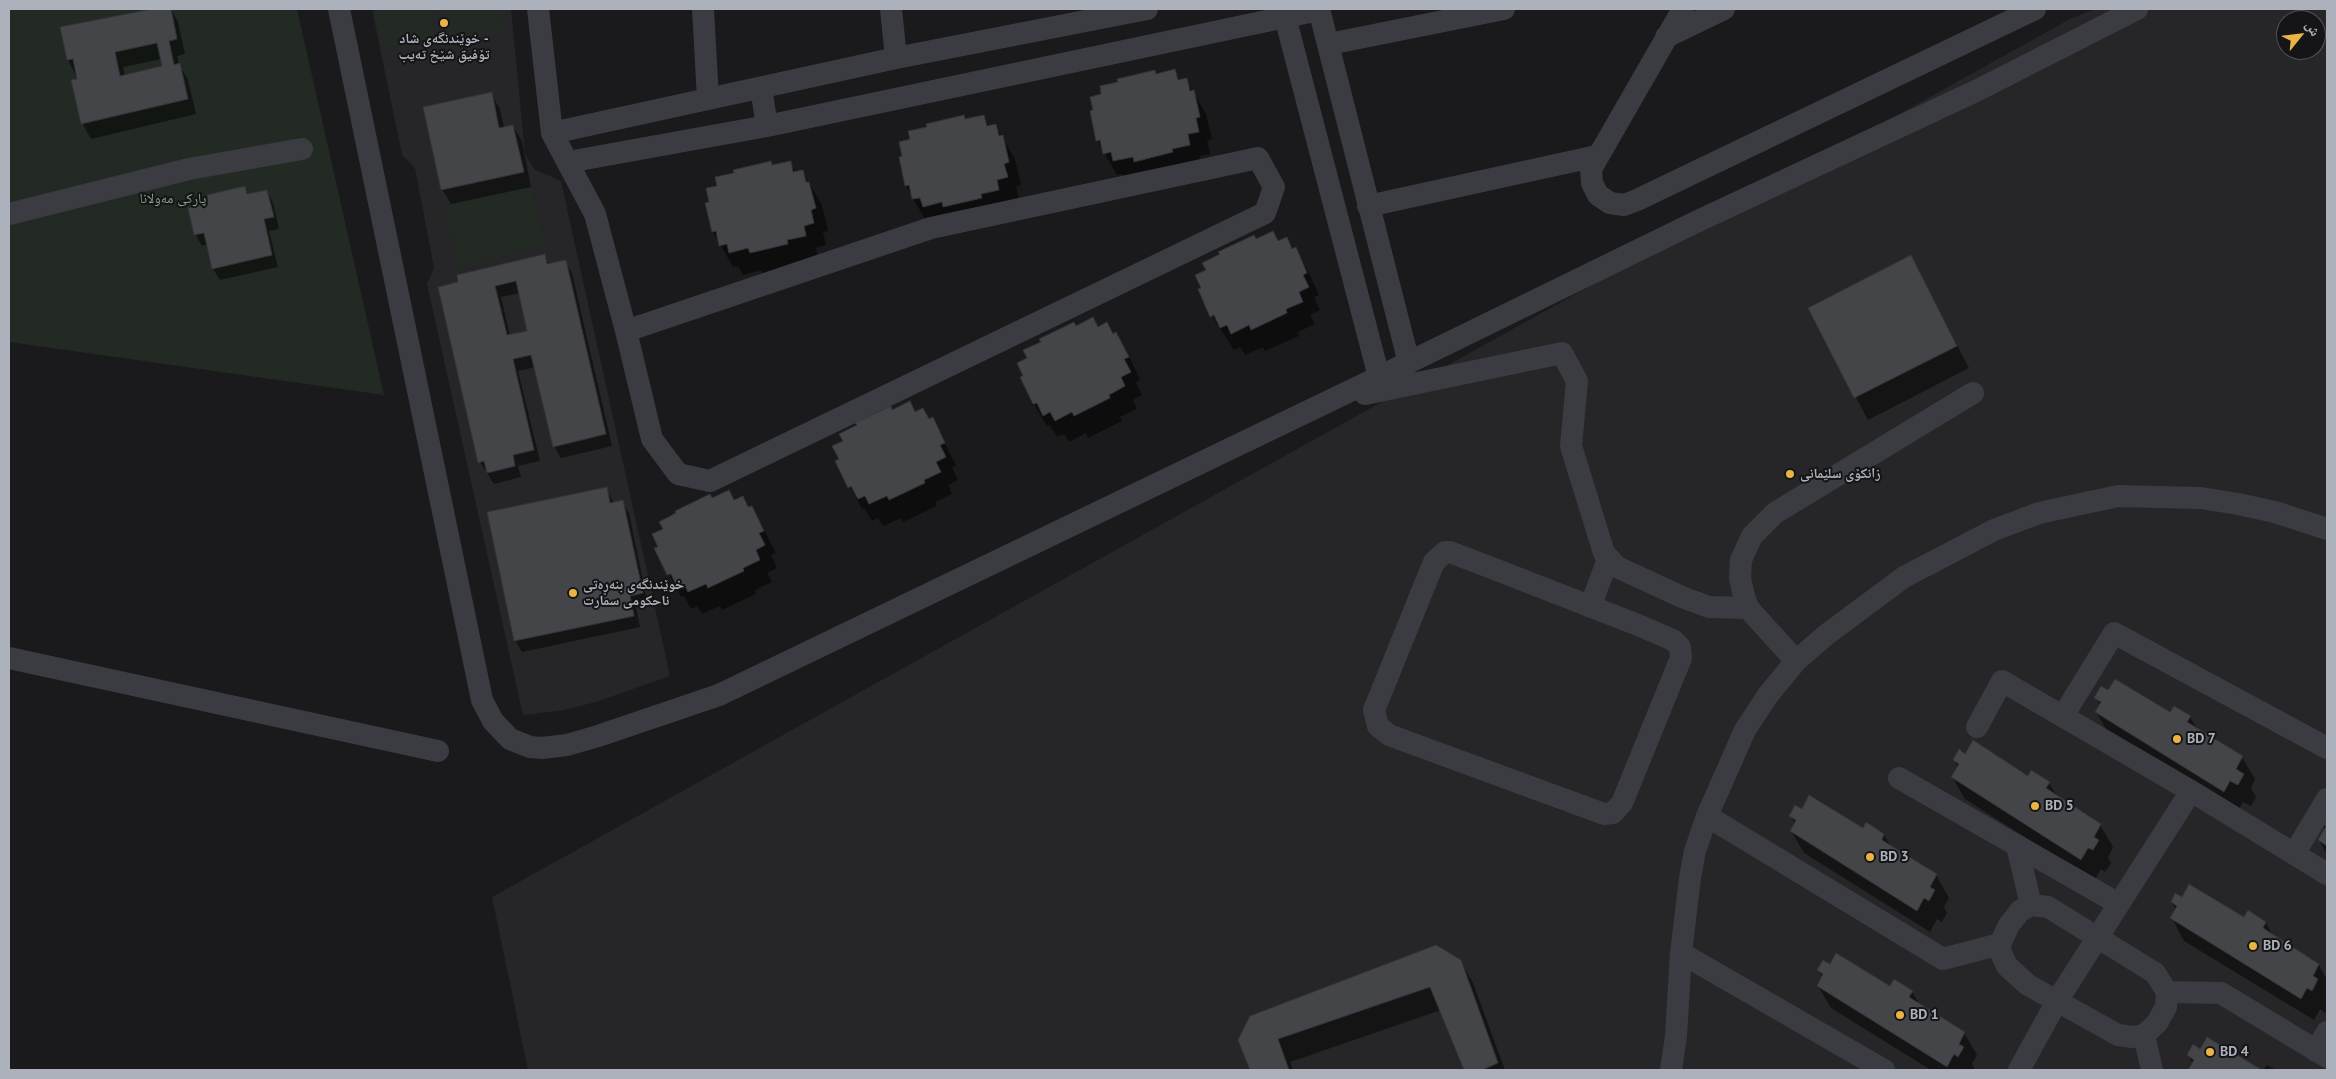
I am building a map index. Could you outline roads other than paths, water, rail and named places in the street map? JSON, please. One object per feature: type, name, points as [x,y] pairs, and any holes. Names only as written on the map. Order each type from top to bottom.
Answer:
[{"type":"street","points":[[339,9],[482,700],[486,712],[500,730],[519,744],[542,748],[567,745],[719,695],[1331,401],[1698,221],[1978,90],[2135,9]]},
{"type":"street","points":[[538,9],[552,132],[596,214],[652,439],[678,474],[710,481],[1265,213],[1274,187],[1258,158],[931,228],[626,330]]},
{"type":"street","points":[[702,9],[708,99]]},
{"type":"street","points":[[891,9],[896,58]]},
{"type":"street","points":[[552,132],[896,58],[1071,16],[1147,9]]},
{"type":"street","points":[[1329,44],[1504,9]]},
{"type":"street","points":[[1683,9],[1591,168],[1592,183],[1598,195],[1610,203],[1624,205],[2035,9]]},
{"type":"street","points":[[1666,37],[1724,9]]},
{"type":"street","points":[[568,162],[767,126],[1285,13],[1319,10],[1408,363]]},
{"type":"street","points":[[1285,13],[1379,377]]},
{"type":"street","points":[[761,88],[767,126]]},
{"type":"street","points":[[9,214],[189,169],[302,148]]},
{"type":"street","points":[[1368,206],[1598,156]]},
{"type":"street","points":[[1357,292],[1388,283]]},
{"type":"street","points":[[1331,401],[1562,353],[1577,381],[1571,446],[1601,546],[1608,559],[1617,567],[1709,607],[1748,608]]},
{"type":"street","points":[[1796,661],[1748,608],[1741,587],[1741,560],[1752,536],[1766,520],[1973,393]]},
{"type":"street","points":[[1670,1070],[1676,1036],[1681,953],[1695,850],[1707,816],[1745,730],[1768,695],[1796,661],[1826,634],[1904,577],[1994,530],[2039,512],[2118,496],[2201,498],[2275,512],[2327,529]]},
{"type":"street","points":[[1450,552],[1590,607],[1673,640],[1680,647],[1682,653],[1622,803],[1614,813],[1604,814],[1389,735],[1378,726],[1374,710],[1434,562],[1441,554],[1450,552]]},
{"type":"street","points":[[1590,607],[1608,559]]},
{"type":"street","points":[[2063,716],[2114,633],[2327,748]]},
{"type":"street","points":[[9,658],[438,751]]},
{"type":"street","points":[[1977,727],[2002,681],[2191,791],[2327,874]]},
{"type":"street","points":[[1899,778],[2120,904]]},
{"type":"street","points":[[2020,1070],[2057,1001],[2099,938],[2191,791]]},
{"type":"street","points":[[2294,854],[2327,799]]},
{"type":"street","points":[[1707,816],[1943,959],[2000,944]]},
{"type":"street","points":[[2017,846],[2031,905]]},
{"type":"street","points":[[2031,905],[2040,905],[2057,912],[2155,973],[2167,992],[2166,1007],[2151,1030],[2144,1035],[2133,1037],[2118,1035],[2028,985],[2012,972],[2003,960],[2000,944],[2015,917],[2020,911],[2031,905]]},
{"type":"street","points":[[1681,953],[1884,1070]]},
{"type":"street","points":[[2167,992],[2221,993],[2324,1047]]},
{"type":"street","points":[[2144,1035],[2152,1070]]},
{"type":"place","name":"خوێندنگەی شاد - تۆفیق شێخ تەیب","points":[[444,23]]},
{"type":"place","name":"زانکۆی سلێمانی","points":[[1790,474]]},
{"type":"place","name":"خوێندنگەی بنەڕەتی ناحکومی سمارت","points":[[573,593]]},
{"type":"place","name":"BD 7","points":[[2177,739]]},
{"type":"place","name":"BD 5","points":[[2035,806]]},
{"type":"place","name":"BD 3","points":[[1870,857]]},
{"type":"place","name":"BD 6","points":[[2253,946]]},
{"type":"place","name":"BD 1","points":[[1900,1015]]},
{"type":"place","name":"BD 4","points":[[2210,1052]]},
{"type":"park label","name":"پارکی مەولانا","points":[[173,199]]}]
